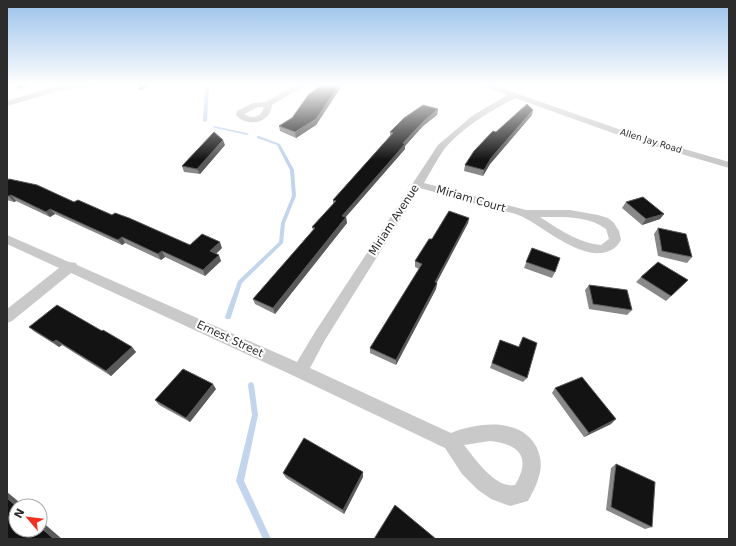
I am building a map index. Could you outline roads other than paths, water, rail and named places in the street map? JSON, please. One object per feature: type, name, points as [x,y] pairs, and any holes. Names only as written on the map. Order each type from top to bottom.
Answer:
[{"type":"street","name":"Miriam Avenue","points":[[300,371],[320,336],[440,147],[452,135],[489,109]]},
{"type":"street","name":"Allen Jay Road","points":[[557,109],[630,136],[729,165]]},
{"type":"street","name":"Miriam Court","points":[[417,184],[526,214],[572,214],[599,219],[609,225],[614,232],[615,240],[610,246],[602,249],[591,248],[558,234],[526,214]]},
{"type":"street","name":"Ernest Street","points":[[7,238],[300,371],[451,442]]},
{"type":"street","points":[[7,317],[71,266]]},
{"type":"waterway","points":[[205,121],[206,109]]},
{"type":"waterway","points":[[215,127],[247,134]]},
{"type":"waterway","points":[[228,317],[240,282],[281,243],[283,223],[294,196],[292,170],[278,144],[258,137]]},
{"type":"waterway","points":[[251,385],[255,415],[240,481],[267,539]]}]
